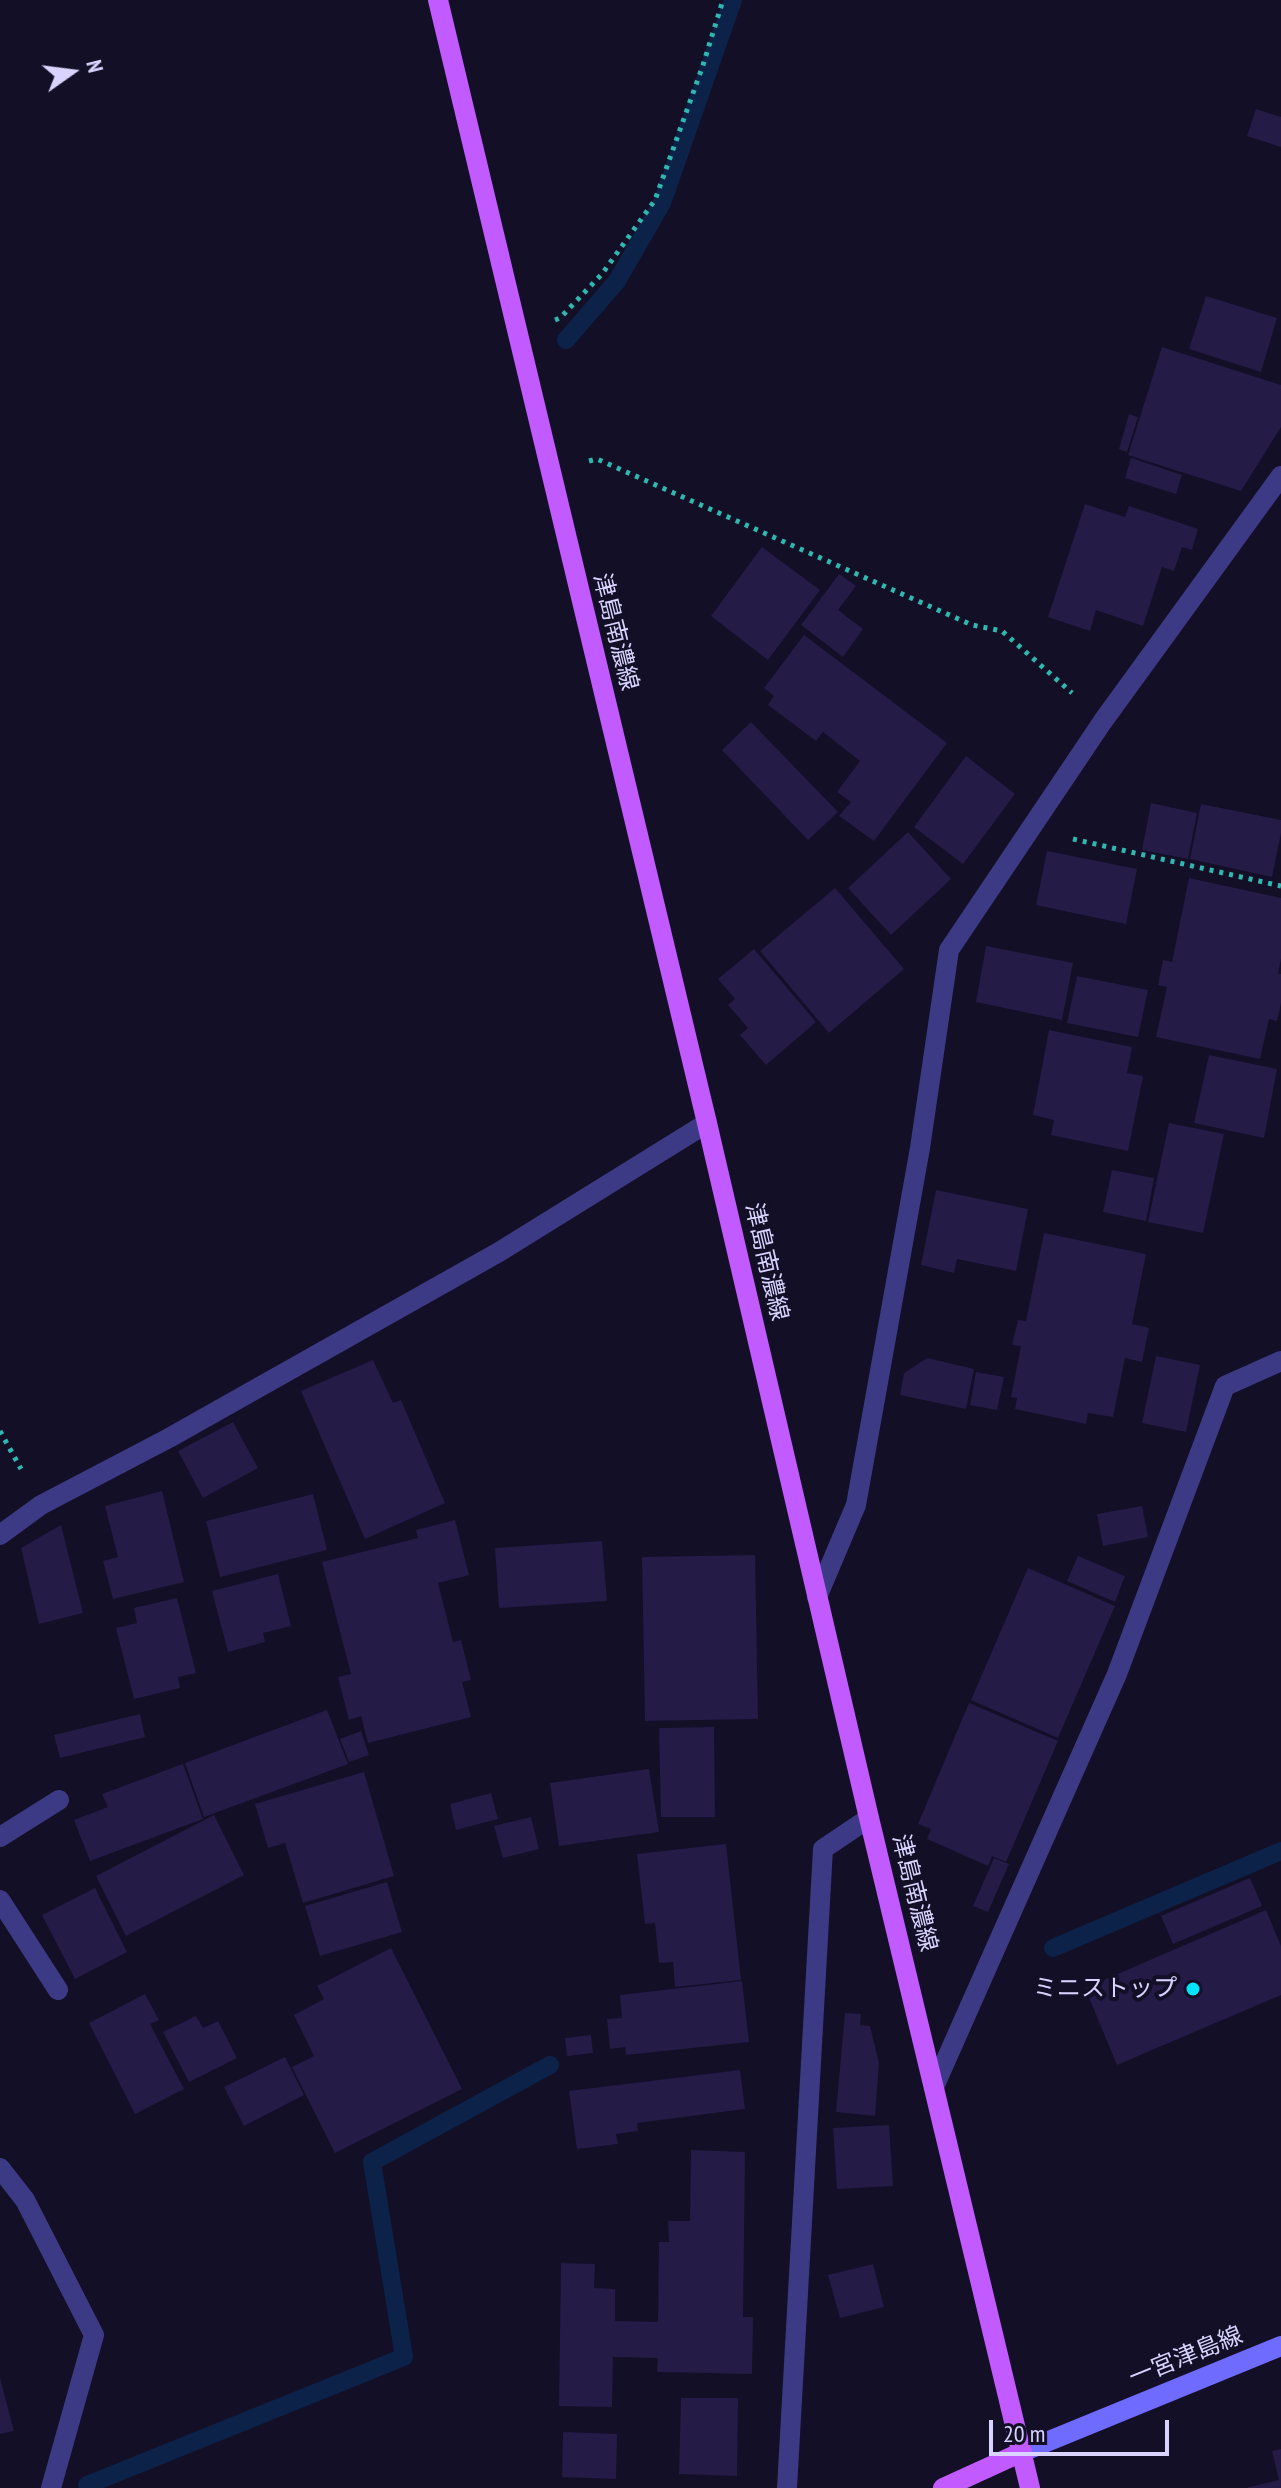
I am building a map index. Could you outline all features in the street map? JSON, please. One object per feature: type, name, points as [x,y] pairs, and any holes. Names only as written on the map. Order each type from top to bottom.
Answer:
[{"type":"main road","name":"津島南濃線","points":[[438,0],[1030,2488]]},
{"type":"main road","name":"一宮津島線","points":[[1022,2452],[1281,2346]]},
{"type":"main road","points":[[943,2488],[1022,2452]]},
{"type":"street","points":[[817,1597],[856,1505],[920,1148],[949,950],[1103,721],[1281,476]]},
{"type":"street","points":[[0,1535],[41,1505],[169,1438],[499,1252],[707,1123]]},
{"type":"street","points":[[934,2087],[1117,1674],[1225,1386],[1281,1361]]},
{"type":"street","points":[[0,1837],[59,1800]]},
{"type":"street","points":[[787,2488],[823,1849],[869,1818]]},
{"type":"street","points":[[0,1900],[58,1990]]},
{"type":"street","points":[[0,2168],[25,2200],[94,2335],[51,2488]]},
{"type":"path","points":[[516,334],[560,318],[602,274],[655,200],[723,0]]},
{"type":"path","points":[[549,469],[597,459],[972,625],[1002,631],[1103,721]]},
{"type":"path","points":[[1029,830],[1281,886]]},
{"type":"building","points":[[1256,109],[1281,117],[1281,147],[1247,136]]},
{"type":"building","points":[[1206,296],[1277,318],[1261,372],[1189,349]]},
{"type":"building","points":[[1162,347],[1281,385],[1281,427],[1241,491],[1128,455]]},
{"type":"building","points":[[1129,414],[1138,417],[1127,452],[1119,449]]},
{"type":"building","points":[[1131,458],[1182,475],[1176,494],[1125,478]]},
{"type":"building","points":[[1085,504],[1125,517],[1129,506],[1198,529],[1192,550],[1182,547],[1174,571],[1162,567],[1143,626],[1096,610],[1090,631],[1048,617]]},
{"type":"building","points":[[762,547],[820,590],[768,660],[711,616]]},
{"type":"building","points":[[839,574],[856,586],[838,610],[863,629],[843,657],[801,625]]},
{"type":"building","points":[[804,635],[947,743],[874,841],[839,816],[851,802],[837,792],[860,761],[823,732],[816,741],[768,705],[774,696],[764,688]]},
{"type":"building","points":[[751,722],[838,812],[808,840],[722,750]]},
{"type":"building","points":[[966,756],[1015,794],[963,864],[914,827]]},
{"type":"building","points":[[1151,803],[1197,813],[1188,859],[1142,850]]},
{"type":"building","points":[[1201,804],[1281,820],[1272,877],[1190,859]]},
{"type":"building","points":[[908,832],[951,879],[891,935],[848,888]]},
{"type":"building","points":[[1047,851],[1137,869],[1126,924],[1036,905]]},
{"type":"building","points":[[1189,878],[1281,898],[1281,959],[1278,974],[1281,974],[1281,1003],[1277,1021],[1269,1019],[1260,1059],[1156,1037],[1167,987],[1158,985],[1163,960],[1172,962]]},
{"type":"building","points":[[835,888],[904,969],[829,1033],[760,951]]},
{"type":"building","points":[[986,946],[1073,963],[1062,1020],[976,1002]]},
{"type":"building","points":[[754,949],[816,1022],[766,1065],[740,1035],[748,1028],[728,1005],[735,999],[718,979]]},
{"type":"building","points":[[1077,976],[1148,990],[1138,1037],[1067,1023]]},
{"type":"building","points":[[1049,1030],[1132,1047],[1127,1073],[1143,1076],[1128,1151],[1051,1135],[1054,1120],[1033,1115]]},
{"type":"building","points":[[1209,1055],[1277,1069],[1264,1138],[1194,1123]]},
{"type":"building","points":[[1169,1123],[1224,1134],[1203,1233],[1148,1222]]},
{"type":"building","points":[[1112,1170],[1154,1178],[1146,1221],[1103,1212]]},
{"type":"building","points":[[936,1190],[1028,1209],[1016,1271],[957,1259],[954,1273],[921,1265]]},
{"type":"building","points":[[1044,1233],[1146,1254],[1132,1324],[1149,1328],[1142,1362],[1125,1358],[1113,1417],[1088,1413],[1086,1424],[1015,1409],[1017,1398],[1011,1397],[1021,1346],[1012,1345],[1018,1320],[1026,1321]]},
{"type":"building","points":[[1156,1356],[1200,1365],[1186,1432],[1142,1423]]},
{"type":"building","points":[[927,1358],[974,1369],[966,1409],[900,1395],[904,1373]]},
{"type":"building","points":[[373,1360],[393,1403],[401,1400],[445,1503],[365,1539],[301,1391]]},
{"type":"building","points":[[976,1372],[1004,1377],[997,1410],[970,1405]]},
{"type":"building","points":[[233,1422],[258,1468],[203,1498],[178,1451]]},
{"type":"building","points":[[162,1491],[184,1582],[113,1599],[103,1561],[118,1557],[105,1506]]},
{"type":"building","points":[[313,1494],[327,1550],[220,1577],[206,1521]]},
{"type":"building","points":[[1142,1506],[1148,1537],[1103,1546],[1097,1514]]},
{"type":"building","points":[[455,1520],[469,1575],[438,1583],[453,1642],[461,1640],[471,1680],[462,1682],[471,1717],[368,1743],[361,1716],[349,1720],[338,1677],[351,1674],[322,1562],[418,1538],[416,1530]]},
{"type":"building","points":[[61,1525],[83,1613],[39,1624],[21,1548]]},
{"type":"building","points":[[602,1541],[607,1601],[499,1608],[495,1548]]},
{"type":"building","points":[[755,1555],[758,1719],[645,1721],[642,1557]]},
{"type":"building","points":[[1078,1556],[1125,1576],[1115,1602],[1067,1581]]},
{"type":"building","points":[[1028,1568],[1115,1606],[1058,1738],[971,1700]]},
{"type":"building","points":[[278,1574],[291,1626],[263,1633],[265,1642],[228,1652],[212,1591]]},
{"type":"building","points":[[177,1598],[196,1673],[178,1677],[180,1688],[134,1699],[116,1628],[137,1623],[134,1608]]},
{"type":"building","points":[[969,1703],[1058,1741],[1006,1862],[992,1856],[988,1866],[927,1839],[931,1829],[918,1824]]},
{"type":"building","points":[[327,1710],[348,1764],[204,1817],[185,1763]]},
{"type":"building","points":[[140,1714],[145,1737],[60,1758],[54,1735]]},
{"type":"building","points":[[714,1727],[715,1817],[661,1817],[659,1728]]},
{"type":"building","points":[[361,1731],[369,1755],[349,1762],[340,1739]]},
{"type":"building","points":[[183,1764],[203,1819],[90,1861],[74,1820],[108,1807],[102,1794]]},
{"type":"building","points":[[649,1769],[659,1832],[559,1846],[550,1783]]},
{"type":"building","points":[[364,1772],[394,1876],[303,1903],[285,1843],[268,1848],[255,1804]]},
{"type":"building","points":[[491,1793],[498,1819],[456,1830],[450,1804]]},
{"type":"building","points":[[214,1815],[244,1875],[126,1936],[96,1876]]},
{"type":"building","points":[[531,1817],[539,1849],[503,1858],[494,1826]]},
{"type":"building","points":[[726,1844],[741,1980],[675,1987],[673,1962],[659,1963],[655,1923],[645,1924],[637,1854]]},
{"type":"building","points":[[994,1858],[1009,1864],[988,1912],[973,1906]]},
{"type":"building","points":[[1250,1878],[1262,1906],[1173,1944],[1161,1916]]},
{"type":"building","points":[[387,1882],[402,1932],[320,1956],[305,1906]]},
{"type":"building","points":[[95,1888],[127,1952],[75,1979],[42,1915]]},
{"type":"building","points":[[1266,1910],[1281,1946],[1281,1995],[1117,2065],[1085,1988]]},
{"type":"building","points":[[391,1948],[462,2089],[335,2153],[292,2067],[314,2056],[294,2015],[324,1999],[317,1986]]},
{"type":"building","points":[[742,1981],[749,2042],[626,2055],[625,2047],[610,2049],[607,2019],[622,2018],[620,1995]]},
{"type":"building","points":[[145,1994],[159,2020],[150,2024],[184,2089],[135,2114],[89,2023]]},
{"type":"building","points":[[845,2013],[861,2014],[860,2025],[870,2026],[879,2063],[875,2116],[836,2112]]},
{"type":"building","points":[[196,2016],[203,2028],[218,2021],[237,2058],[189,2082],[163,2032]]},
{"type":"building","points":[[591,2035],[593,2053],[567,2056],[565,2038]]},
{"type":"building","points":[[285,2057],[304,2095],[244,2126],[224,2087]]},
{"type":"building","points":[[740,2070],[745,2109],[637,2123],[638,2131],[616,2134],[618,2144],[577,2149],[569,2091]]},
{"type":"building","points":[[889,2125],[893,2186],[837,2189],[833,2128]]},
{"type":"building","points":[[691,2150],[745,2152],[743,2317],[753,2317],[752,2374],[657,2372],[658,2358],[613,2357],[612,2407],[559,2406],[561,2263],[595,2264],[594,2288],[615,2289],[615,2321],[658,2322],[659,2242],[669,2242],[668,2221],[690,2221]]},
{"type":"building","points":[[873,2264],[884,2307],[840,2318],[828,2275]]},
{"type":"building","points":[[0,2378],[14,2431],[0,2434]]},
{"type":"building","points":[[681,2398],[738,2398],[737,2476],[679,2474]]},
{"type":"building","points":[[563,2432],[617,2434],[616,2479],[562,2477]]},
{"type":"building","points":[[1281,2449],[1281,2488],[1246,2488],[1279,2480],[1272,2451]]},
{"type":"waterway","points":[[566,340],[617,281],[662,203],[733,0]]},
{"type":"waterway","points":[[1053,1948],[1281,1851]]},
{"type":"waterway","points":[[87,2485],[404,2357],[372,2162],[550,2065]]},
{"type":"place","name":"ミニストップ","points":[[1193,1989]]}]
